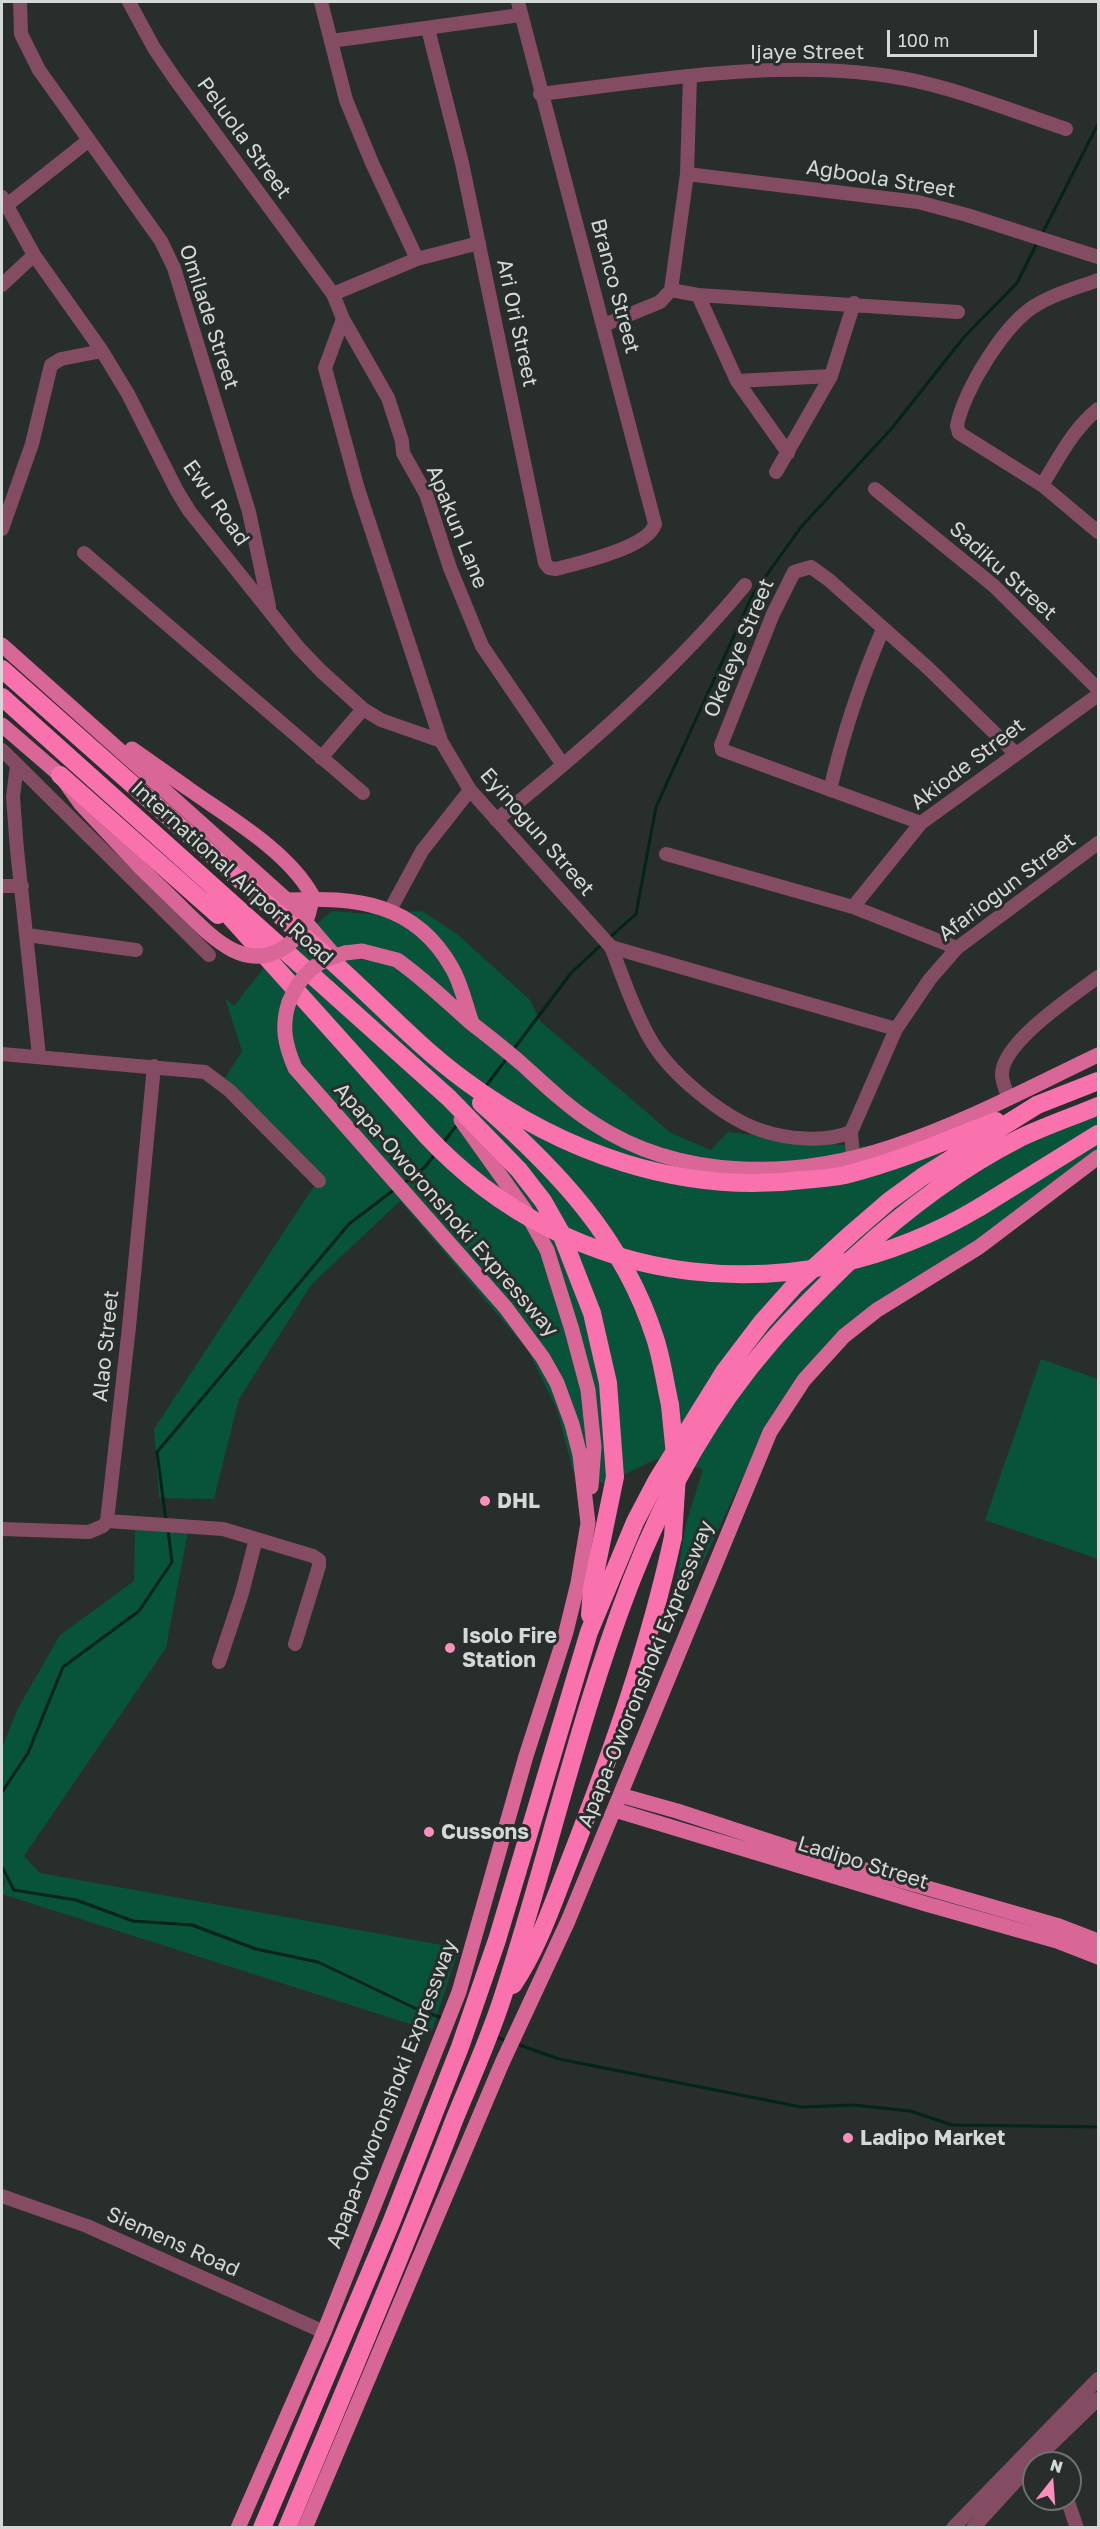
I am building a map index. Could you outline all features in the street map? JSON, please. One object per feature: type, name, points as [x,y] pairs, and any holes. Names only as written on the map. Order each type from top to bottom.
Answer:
[{"type":"highway","name":"International Airport Road","points":[[2,669],[360,985],[444,1065],[455,1091]]},
{"type":"highway","name":"International Airport Road","points":[[2,697],[432,1082],[455,1091]]},
{"type":"highway","points":[[60,775],[114,799]]},
{"type":"highway","points":[[60,775],[256,948]]},
{"type":"highway","points":[[166,843],[256,948],[448,1159],[479,1185],[519,1212],[557,1233],[630,1259],[698,1272],[767,1275],[846,1263],[921,1239],[980,1207],[1098,1134]]},
{"type":"highway","name":"Apapa-Oworonshoki Expressway","points":[[262,2528],[391,2223],[460,2047],[478,1997],[589,1632],[635,1522],[657,1480],[724,1372],[762,1322],[795,1286],[889,1201],[922,1177],[1036,1105],[1098,1081]]},
{"type":"highway","points":[[455,1091],[490,1104],[595,1154],[646,1171],[714,1182],[774,1184],[842,1176],[935,1146],[1036,1105]]},
{"type":"highway","points":[[455,1091],[472,1126],[519,1170],[543,1201],[560,1231],[592,1313],[608,1383],[615,1477],[592,1588],[589,1632]]},
{"type":"highway","points":[[490,1104],[571,1189],[602,1230],[637,1290],[656,1339],[670,1405],[677,1474],[673,1537],[634,1684],[548,1916],[520,1975],[501,2004]]},
{"type":"highway","name":"Apapa-Oworonshoki Expressway","points":[[287,2528],[407,2240],[501,2004],[558,1807],[630,1585],[658,1520],[690,1458],[731,1392],[769,1344],[822,1288],[896,1220],[1005,1146],[1023,1136],[1098,1106]]},
{"type":"main road","name":"International Airport Road","points":[[2,645],[287,900],[360,985]]},
{"type":"main road","points":[[2,725],[60,775],[80,803],[141,868],[214,940],[235,952],[252,957],[275,954],[292,944],[306,924],[312,895],[302,878],[286,861],[73,707]]},
{"type":"main road","points":[[287,900],[329,900],[390,910],[411,921],[431,937],[453,969],[472,1023]]},
{"type":"main road","name":"Apapa-Oworonshoki Expressway","points":[[238,2528],[324,2332],[459,1992],[526,1756],[566,1632],[578,1583],[588,1522],[580,1455],[572,1424],[557,1383],[543,1358],[506,1308],[296,1068],[283,1028],[289,1002],[297,983],[312,967],[328,957],[345,953],[362,951],[397,960],[593,1123],[631,1145],[675,1160],[718,1168],[759,1169],[804,1165],[854,1157],[891,1147],[1008,1097],[1098,1055]]},
{"type":"main road","points":[[472,1126],[525,1210],[547,1250],[572,1330],[588,1390],[594,1447],[588,1522]]},
{"type":"main road","name":"Apapa-Oworonshoki Expressway","points":[[305,2528],[502,2063],[526,2014],[615,1810],[758,1457],[780,1413],[804,1380],[844,1336],[878,1310],[979,1247],[1098,1157]]},
{"type":"main road","name":"Ladipo Street","points":[[620,1795],[677,1810],[799,1851],[1059,1926],[1098,1941]]},
{"type":"main road","name":"Ladipo Street","points":[[615,1810],[1057,1941],[1098,1957]]},
{"type":"street","name":"Omilade Street","points":[[20,2],[21,34],[39,70],[162,241],[174,268],[249,512],[270,611]]},
{"type":"street","name":"Peluola Street","points":[[129,2],[175,79],[333,294]]},
{"type":"street","points":[[321,2],[346,100],[372,163],[417,259]]},
{"type":"street","points":[[331,41],[428,29],[519,8]]},
{"type":"street","name":"Branco Street","points":[[519,8],[655,524],[651,533],[607,556]]},
{"type":"street","name":"Ari Ori Street","points":[[428,29],[462,163],[545,563],[549,568],[556,569],[607,556]]},
{"type":"street","name":"Ijaye Street","points":[[540,94],[690,76],[791,69],[875,74],[935,86],[1066,129]]},
{"type":"street","points":[[604,325],[660,302],[671,290],[687,174],[690,76]]},
{"type":"street","points":[[4,201],[89,140]]},
{"type":"street","name":"Agboola Street","points":[[687,174],[918,202],[967,215],[1098,257]]},
{"type":"street","name":"Ewu Road","points":[[4,201],[34,255],[102,351],[141,418],[177,491],[190,512],[270,611],[321,671],[363,709],[381,720],[441,741]]},
{"type":"street","points":[[333,294],[417,259],[479,243]]},
{"type":"street","points":[[2,285],[34,255]]},
{"type":"street","points":[[1098,280],[1039,303],[1008,329],[984,362],[958,420],[959,433],[1042,485],[1098,532]]},
{"type":"street","points":[[671,290],[698,295],[854,303],[958,312]]},
{"type":"street","name":"Apakun Lane","points":[[333,294],[343,319],[388,398],[402,441],[403,453],[426,494],[450,568],[482,646],[563,765]]},
{"type":"street","points":[[698,295],[737,381],[788,453]]},
{"type":"street","points":[[776,472],[831,376],[854,303]]},
{"type":"street","name":"Eyinogun Street","points":[[343,319],[325,368],[358,489],[441,741],[470,790],[612,947],[896,1029]]},
{"type":"street","points":[[2,529],[32,444],[51,365],[61,359],[102,351]]},
{"type":"street","points":[[737,381],[831,376]]},
{"type":"street","points":[[1042,485],[1073,435],[1098,409]]},
{"type":"street","name":"Sadiku Street","points":[[875,489],[994,586],[1098,689]]},
{"type":"street","points":[[84,553],[363,793]]},
{"type":"street","name":"Okeleye Street","points":[[921,823],[726,752],[721,745],[773,614],[794,572],[811,567],[829,580],[928,668],[1015,753]]},
{"type":"street","points":[[496,820],[563,765],[693,644],[745,585]]},
{"type":"street","points":[[830,790],[844,732],[861,681],[883,629]]},
{"type":"street","name":"Akiode Street","points":[[853,907],[921,823],[1098,695]]},
{"type":"street","points":[[321,758],[363,709]]},
{"type":"street","points":[[2,750],[209,955]]},
{"type":"street","points":[[17,765],[13,798],[39,1056]]},
{"type":"street","points":[[390,910],[422,851],[470,790]]},
{"type":"street","name":"Afariogun Street","points":[[851,1132],[896,1029],[930,979],[957,948],[1098,843]]},
{"type":"street","points":[[666,854],[853,907],[957,948]]},
{"type":"street","points":[[2,886],[22,886]]},
{"type":"street","points":[[27,934],[136,950]]},
{"type":"street","points":[[612,947],[649,1038],[671,1067],[709,1100],[742,1122],[761,1131],[799,1137],[830,1137],[851,1132],[854,1157]]},
{"type":"street","points":[[1008,1097],[1002,1075],[1005,1060],[1037,1023],[1098,977]]},
{"type":"street","points":[[2,1054],[194,1070],[215,1077],[319,1180]]},
{"type":"street","name":"Alao Street","points":[[108,1521],[154,1066]]},
{"type":"street","points":[[2,1529],[89,1532],[103,1526],[108,1521],[153,1526],[174,1525],[223,1529],[313,1556],[319,1560],[295,1644]]},
{"type":"street","points":[[219,1662],[242,1593],[256,1539]]},
{"type":"street","name":"Siemens Road","points":[[2,2196],[87,2226],[324,2332]]},
{"type":"street","points":[[953,2528],[1098,2379]]},
{"type":"street","points":[[1049,2451],[1098,2399]]},
{"type":"street","points":[[973,2528],[1022,2479]]},
{"type":"street","points":[[1071,2511],[1077,2528]]},
{"type":"green space","points":[[332,911],[369,914],[422,911],[457,934],[530,1000],[540,1021],[671,1133],[711,1150],[728,1132],[819,1143],[944,1153],[1098,1116],[1098,1159],[818,1357],[770,1419],[688,1594],[675,1590],[686,1524],[703,1469],[656,1459],[605,1484],[573,1471],[557,1410],[528,1350],[400,1201],[311,1285],[239,1399],[214,1499],[159,1498],[154,1429],[320,1177],[223,1081],[242,1051],[225,998],[234,1006],[263,969]]},
{"type":"green space","points":[[1041,1359],[1098,1379],[1098,1559],[985,1520]]},
{"type":"green space","points":[[135,1517],[188,1531],[166,1648],[24,1856],[40,1873],[459,1948],[432,2031],[2,1894],[5,1881],[2,1875],[2,1748],[17,1710],[60,1635],[134,1581]]},
{"type":"waterway","points":[[1042,234],[1098,124]]},
{"type":"waterway","points":[[608,939],[636,914],[656,807],[753,594],[801,527],[892,428],[964,337],[1017,283],[1037,243]]},
{"type":"waterway","points":[[513,1050],[571,973],[603,943]]},
{"type":"waterway","points":[[486,1086],[507,1058]]},
{"type":"waterway","points":[[443,1143],[457,1125]]},
{"type":"waterway","points":[[403,1184],[425,1167],[435,1154]]},
{"type":"waterway","points":[[166,1521],[157,1452],[349,1224],[395,1189]]},
{"type":"waterway","points":[[2,1792],[28,1753],[63,1667],[139,1611],[172,1562],[168,1530]]},
{"type":"waterway","points":[[2,1867],[14,1890],[76,1900],[133,1921],[192,1925],[256,1949],[318,1962],[419,2010],[442,2018]]},
{"type":"waterway","points":[[494,2036],[507,2041]]},
{"type":"waterway","points":[[517,2044],[559,2059],[801,2107],[853,2105],[910,2111],[952,2125],[1098,2127]]},
{"type":"place","name":"DHL","points":[[485,1501]]},
{"type":"place","name":"Isolo Fire Station","points":[[450,1648]]},
{"type":"place","name":"Cussons","points":[[429,1832]]},
{"type":"place","name":"Ladipo Market","points":[[848,2138]]}]
